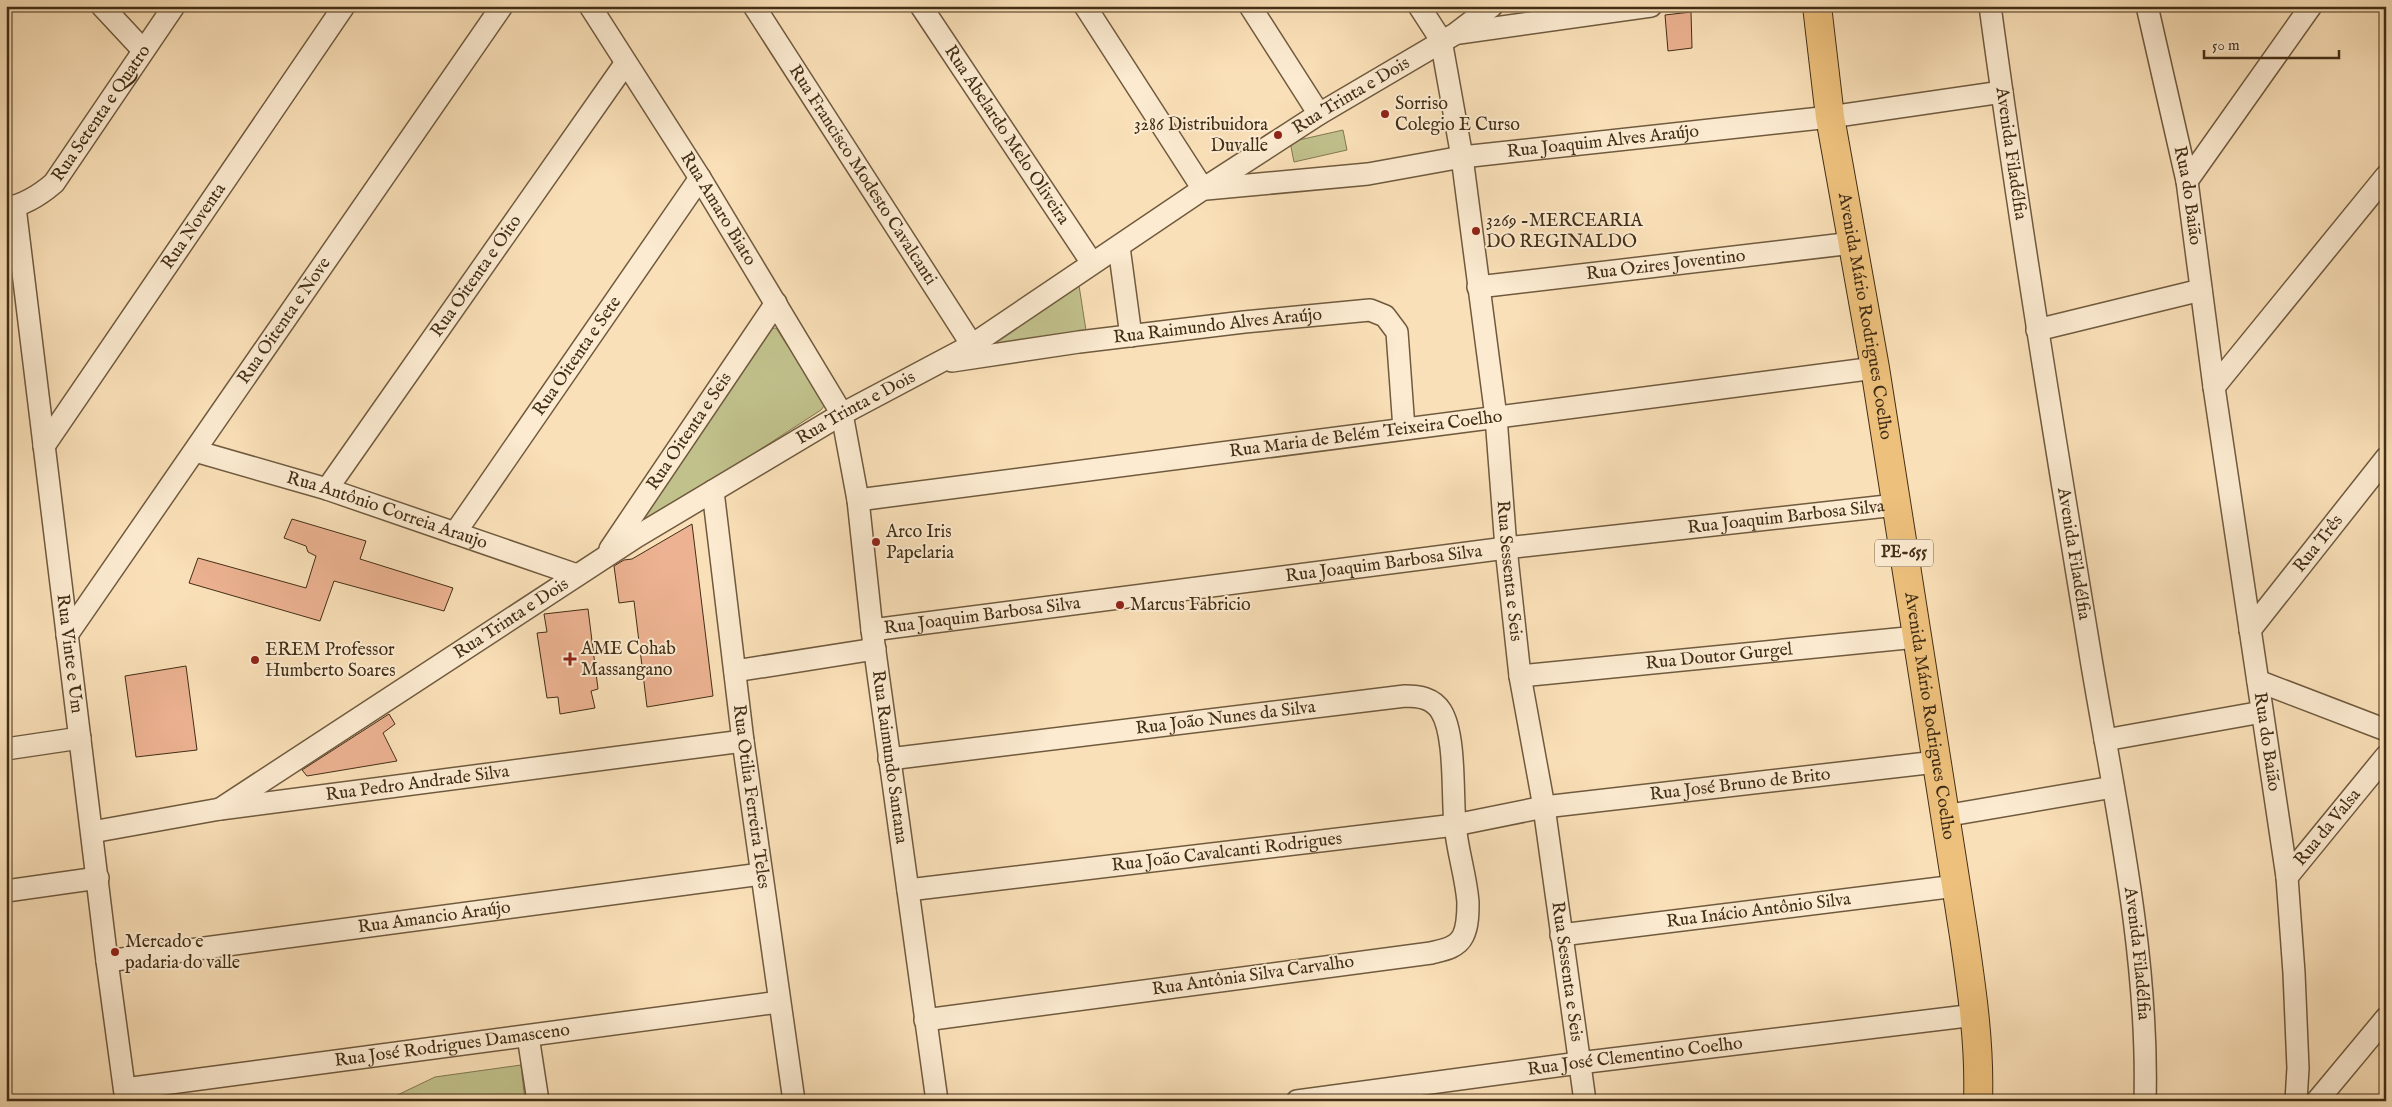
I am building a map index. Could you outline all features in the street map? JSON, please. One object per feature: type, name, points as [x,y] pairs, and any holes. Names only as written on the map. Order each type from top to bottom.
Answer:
[{"type":"main road","name":"Avenida Mário Rodrigues Coelho","points":[[1817,6],[1830,117],[1875,368],[1975,1015],[1979,1070],[1978,1101]]},
{"type":"street","points":[[102,6],[143,50]]},
{"type":"street","name":"Rua Setenta e Quatro","points":[[10,208],[39,196],[54,183],[174,6]]},
{"type":"street","name":"Rua Noventa","points":[[44,446],[344,6]]},
{"type":"street","name":"Rua Oitenta e Nove","points":[[67,636],[502,6]]},
{"type":"street","name":"Rua Amaro Biato","points":[[590,6],[625,64],[700,178],[842,414]]},
{"type":"street","name":"Rua Francisco Modesto Cavalcanti","points":[[754,6],[972,345]]},
{"type":"street","name":"Rua Abelardo Melo Oliveira","points":[[921,6],[1092,263]]},
{"type":"street","points":[[1085,6],[1203,189]]},
{"type":"street","points":[[1250,6],[1319,114]]},
{"type":"street","points":[[1419,6],[1448,37],[1652,6]]},
{"type":"street","name":"Rua Trinta e Dois","points":[[220,809],[604,558],[842,414],[932,364],[972,345],[1203,189],[1319,114],[1448,37],[1492,6]]},
{"type":"street","name":"Avenida Filadélfia","points":[[1990,6],[2038,330],[2129,893],[2146,1060],[2145,1101]]},
{"type":"street","name":"Rua do Baião","points":[[2147,6],[2187,181],[2214,386],[2287,877],[2298,1068],[2296,1101]]},
{"type":"street","points":[[2187,181],[2310,6]]},
{"type":"street","name":"Rua Sessenta e Seis","points":[[1448,37],[1478,287],[1496,417],[1506,548],[1520,676],[1544,807],[1585,1101]]},
{"type":"street","name":"Rua Oitenta e Oito","points":[[327,489],[625,64]]},
{"type":"street","name":"Rua Joaquim Alves Araújo","points":[[1203,189],[1368,174],[1462,157],[1830,117],[2002,92]]},
{"type":"street","points":[[2214,386],[2386,176]]},
{"type":"street","name":"Rua Oitenta e Sete","points":[[455,534],[700,178]]},
{"type":"street","name":"Rua Vinte e Um","points":[[10,208],[44,446],[107,961],[126,1095]]},
{"type":"street","name":"Rua Ozires Joventino","points":[[1478,287],[1853,243]]},
{"type":"street","points":[[1119,247],[1131,336]]},
{"type":"street","points":[[2038,330],[2201,290]]},
{"type":"street","name":"Rua Oitenta e Seis","points":[[604,558],[776,303]]},
{"type":"street","name":"Rua Raimundo Alves Araújo","points":[[932,364],[1131,336],[1370,310],[1378,312],[1392,323],[1397,332],[1404,429]]},
{"type":"street","name":"Rua Maria de Belém Teixeira Coelho","points":[[858,500],[1875,368]]},
{"type":"street","name":"Rua Raimundo Santana","points":[[842,414],[858,500],[874,639],[937,1101]]},
{"type":"street","name":"Rua Antônio Correia Araujo","points":[[195,451],[327,489],[577,575]]},
{"type":"street","name":"Rua Três","points":[[2250,630],[2386,458]]},
{"type":"street","name":"Rua Otilia Ferreira Teles","points":[[713,491],[743,741],[794,1101]]},
{"type":"street","name":"Rua Joaquim Barbosa Silva","points":[[735,671],[874,639],[1506,548],[1896,505]]},
{"type":"street","name":"Rua Doutor Gurgel","points":[[1520,676],[1917,637]]},
{"type":"street","points":[[2258,681],[2386,730]]},
{"type":"street","name":"Rua João Nunes da Silva","points":[[890,759],[1414,696],[1428,699],[1440,709],[1445,719],[1449,738],[1455,825]]},
{"type":"street","points":[[2105,740],[2262,712]]},
{"type":"street","points":[[6,749],[80,738]]},
{"type":"street","name":"Rua Pedro Andrade Silva","points":[[92,832],[220,809],[743,741]]},
{"type":"street","name":"Rua da Valsa","points":[[2287,877],[2386,756]]},
{"type":"street","name":"Rua José Bruno de Brito","points":[[1544,807],[1936,762]]},
{"type":"street","points":[[1944,816],[2113,787]]},
{"type":"street","name":"Rua João Cavalcanti Rodrigues","points":[[908,890],[1455,825],[1544,807]]},
{"type":"street","name":"Rua Antônia Silva Carvalho","points":[[925,1020],[1431,953],[1450,948],[1459,942],[1467,925],[1468,903],[1455,825]]},
{"type":"street","name":"Rua Amancio Araújo","points":[[107,961],[761,874]]},
{"type":"street","points":[[6,891],[98,878]]},
{"type":"street","name":"Rua Inácio Antônio Silva","points":[[1561,935],[1956,886]]},
{"type":"street","name":"Rua José Rodrigues Damasceno","points":[[126,1095],[528,1036],[779,1002]]},
{"type":"street","name":"Rua José Clementino Coelho","points":[[1297,1101],[1579,1063],[1975,1015]]},
{"type":"street","points":[[2318,1101],[2386,1018]]},
{"type":"street","points":[[528,1036],[538,1101]]},
{"type":"green space","points":[[1343,130],[1347,150],[1294,162],[1290,142]]},
{"type":"green space","points":[[1078,279],[1087,337],[971,352]]},
{"type":"green space","points":[[776,328],[823,401],[824,406],[821,410],[642,526],[637,525],[769,329]]},
{"type":"green space","points":[[521,1065],[525,1101],[385,1101],[435,1077]]},
{"type":"building","points":[[1691,12],[1692,48],[1668,51],[1665,15]]},
{"type":"building","points":[[292,519],[366,541],[360,559],[453,588],[444,611],[334,581],[320,621],[189,583],[198,558],[306,588],[316,556],[308,552],[306,546],[284,538]]},
{"type":"building","points":[[692,524],[713,696],[647,707],[634,601],[619,603],[614,566],[624,560],[632,559]]},
{"type":"building","points":[[588,609],[598,689],[591,691],[595,708],[560,714],[558,697],[547,698],[537,633],[547,632],[544,614]]},
{"type":"building","points":[[186,666],[197,750],[136,757],[125,676]]},
{"type":"building","points":[[389,714],[395,724],[383,733],[397,761],[307,776],[302,770]]},
{"type":"place","name":"Sorriso Colegio E Curso","points":[[1385,114]]},
{"type":"place","name":"3286 Distribuidora Duvalle","points":[[1278,135]]},
{"type":"place","name":"3269 -MERCEARIA DO REGINALDO","points":[[1476,231]]},
{"type":"place","name":"Arco Iris Papelaria","points":[[876,542]]},
{"type":"place","name":"Marcus Fabricio","points":[[1120,605]]},
{"type":"place","name":"AME Cohab Massangano","points":[[570,659]]},
{"type":"place","name":"EREM Professor Humberto Soares","points":[[255,660]]},
{"type":"place","name":"Mercado e padaria do valle","points":[[115,952]]}]
